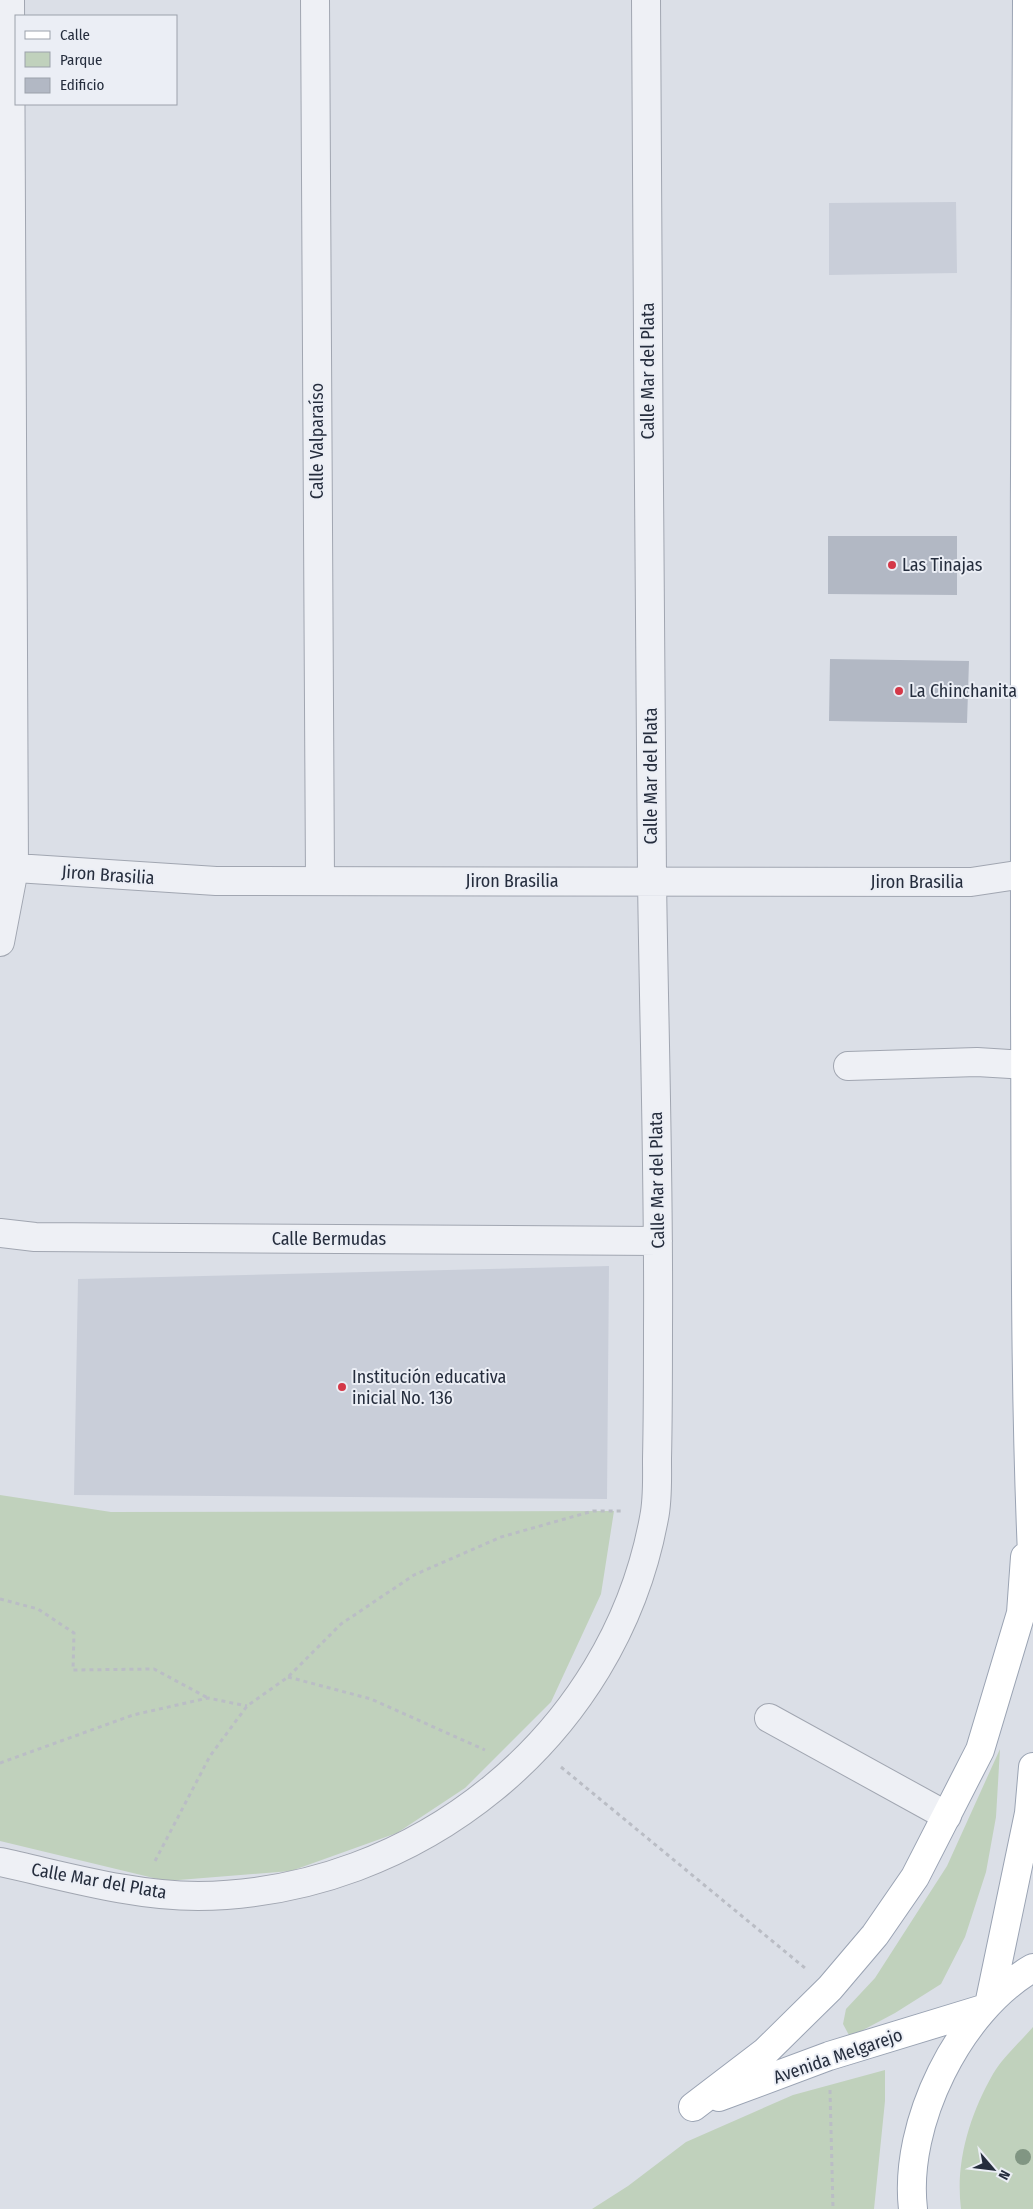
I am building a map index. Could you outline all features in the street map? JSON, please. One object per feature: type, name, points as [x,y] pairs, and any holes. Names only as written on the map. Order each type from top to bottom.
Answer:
[{"type":"main road","points":[[1027,0],[1024,874],[1029,1497],[1033,1577]]},
{"type":"main road","points":[[830,1988],[875,1935],[915,1877],[980,1750],[1021,1612],[1029,1497]]},
{"type":"main road","points":[[987,2005],[1028,1813],[1033,1767]]},
{"type":"main road","points":[[913,2209],[912,2194],[920,2126],[944,2064],[987,2005],[1033,1968]]},
{"type":"main road","name":"Avenida Melgarejo","points":[[830,1988],[765,2052],[693,2107],[829,2056],[987,2005]]},
{"type":"street","points":[[0,942],[7,868],[10,0]]},
{"type":"street","name":"Calle Valparaíso","points":[[315,0],[320,881]]},
{"type":"street","name":"Calle Mar del Plata","points":[[0,1862],[140,1892],[193,1896],[247,1893],[299,1884],[351,1870],[400,1849],[446,1823],[490,1791],[533,1752],[557,1725],[586,1685],[620,1625],[641,1569],[656,1512],[658,1242],[652,881],[646,0]]},
{"type":"street","name":"Jiron Brasilia","points":[[7,868],[216,881],[971,882],[1024,874]]},
{"type":"street","points":[[848,1066],[977,1062],[1025,1065]]},
{"type":"street","name":"Calle Bermudas","points":[[0,1233],[44,1237],[658,1242]]},
{"type":"street","points":[[768,1718],[947,1816]]},
{"type":"path","points":[[140,1892],[210,1756],[247,1706],[288,1677],[341,1624],[423,1571],[501,1537],[593,1511],[656,1512]]},
{"type":"path","points":[[0,1599],[38,1609],[74,1633],[73,1670],[154,1669],[208,1698],[247,1706]]},
{"type":"path","points":[[288,1677],[372,1699],[497,1756],[533,1752],[830,1988]]},
{"type":"path","points":[[0,1762],[133,1715],[208,1698]]},
{"type":"path","points":[[829,2056],[833,2209]]},
{"type":"shaded area","points":[[956,202],[957,273],[829,275],[829,203]]},
{"type":"shaded area","name":"Institución educativa inicial No. 136","points":[[609,1266],[607,1499],[74,1495],[78,1279]]},
{"type":"green space","points":[[0,1495],[111,1512],[614,1511],[601,1594],[551,1702],[465,1788],[397,1833],[291,1871],[166,1881],[0,1841]]},
{"type":"green space","points":[[1000,1749],[996,1817],[986,1872],[965,1937],[941,1984],[895,2013],[850,2037],[843,2024],[846,2009],[875,1978],[947,1866]]},
{"type":"green space","points":[[1033,2027],[1033,2209],[961,2209],[960,2174],[962,2156],[977,2105],[997,2068]]},
{"type":"green space","points":[[885,2070],[885,2101],[874,2209],[592,2209],[628,2186],[686,2142],[793,2095]]},
{"type":"building","name":"Las Tinajas","points":[[828,536],[957,536],[957,595],[828,594]]},
{"type":"building","name":"La Chinchanita","points":[[830,659],[969,661],[967,723],[829,721]]},
{"type":"place","name":"Las Tinajas","points":[[892,565]]},
{"type":"place","name":"La Chinchanita","points":[[899,691]]},
{"type":"place","name":"Institución educativa inicial No. 136","points":[[342,1387]]}]
